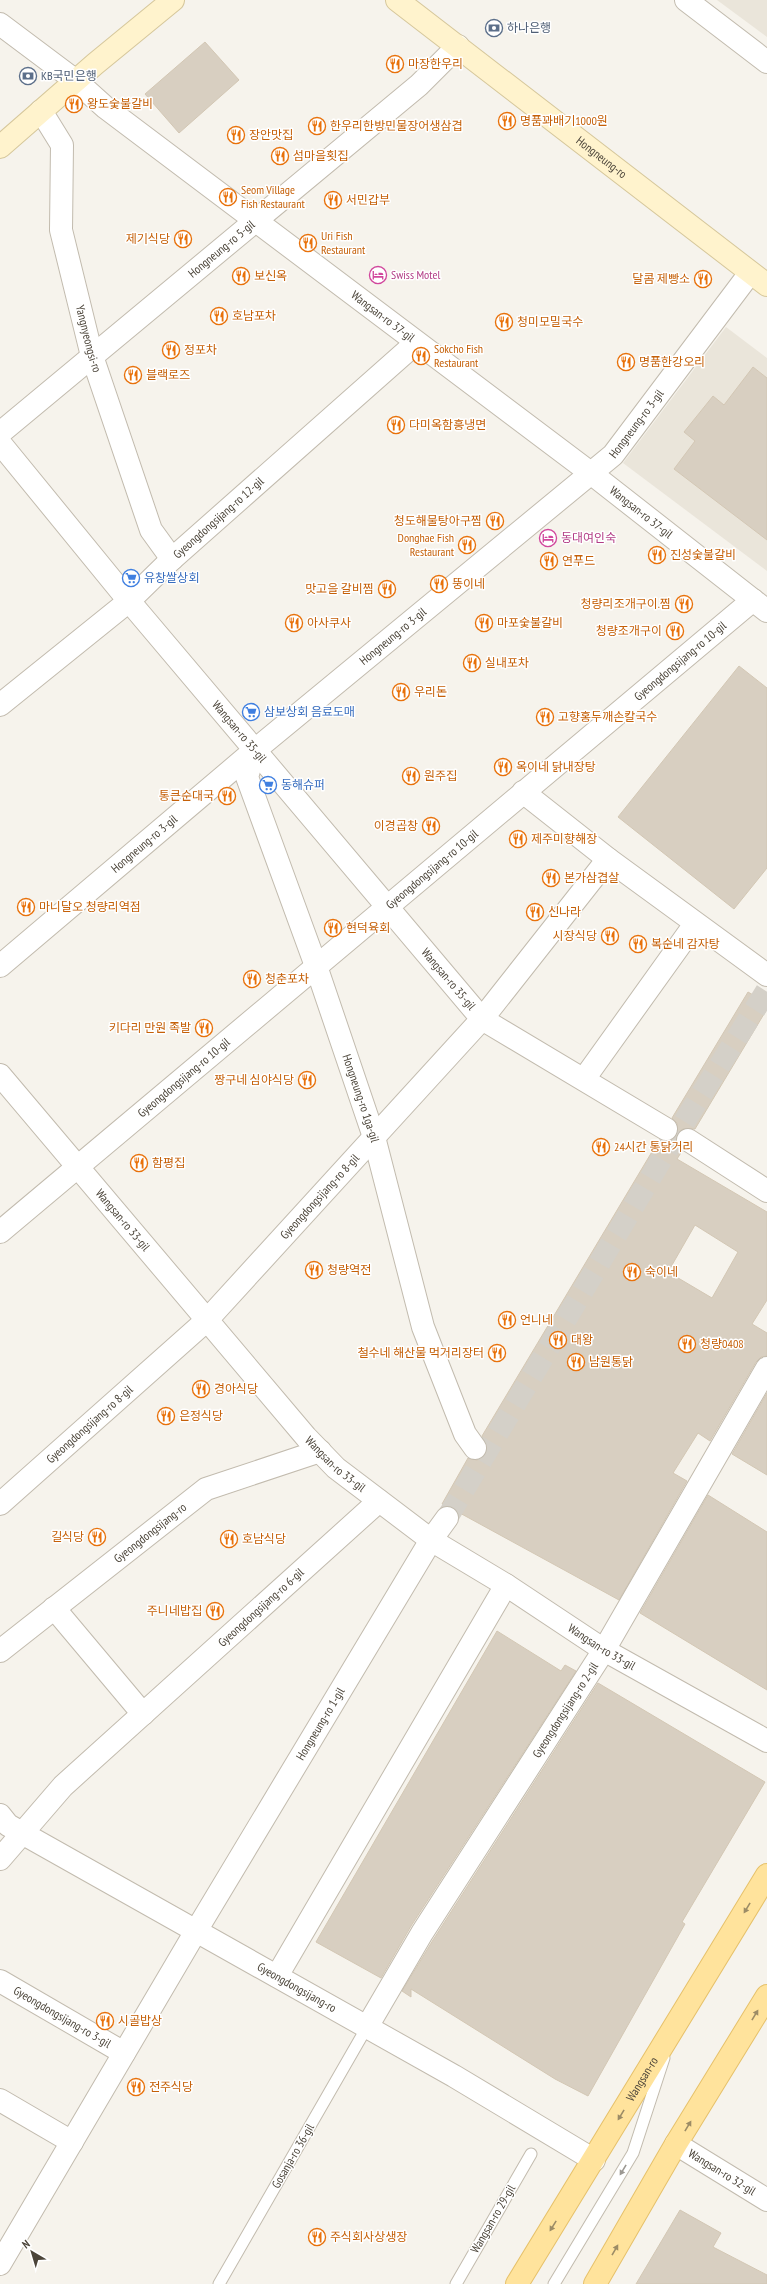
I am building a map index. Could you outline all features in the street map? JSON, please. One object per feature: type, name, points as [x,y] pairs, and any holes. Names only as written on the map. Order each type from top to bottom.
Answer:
[{"type":"main road","points":[[0,147],[173,0]]},
{"type":"main road","name":"Hongneung-ro","points":[[397,0],[758,279]]},
{"type":"main road","name":"Wangsan-ro","points":[[517,2284],[767,1875]]},
{"type":"main road","points":[[595,2284],[676,2144],[767,1996]]},
{"type":"street","points":[[686,0],[767,62]]},
{"type":"street","name":"Wangsan-ro 37-gil","points":[[0,24],[76,81],[106,108],[256,220],[416,343],[592,474],[760,606]]},
{"type":"street","name":"Hongneung-ro 5-gil","points":[[0,433],[419,85],[458,46]]},
{"type":"street","name":"Yangnyeongsi-ro","points":[[41,111],[62,145],[61,230],[92,356],[151,530],[172,559]]},
{"type":"street","name":"Hongneung-ro 3-gil","points":[[0,966],[255,750],[592,474],[613,455],[758,279]]},
{"type":"street","name":"Gyeongdongsijang-ro 12-gil","points":[[0,705],[129,601],[172,559],[416,343]]},
{"type":"street","name":"Wangsan-ro 35-gil","points":[[0,443],[129,601],[482,1018],[666,1129]]},
{"type":"street","name":"Gyeongdongsijang-ro 10-gil","points":[[0,1232],[523,792],[760,606]]},
{"type":"street","name":"Hongneung-ro 1ga-gil","points":[[255,750],[247,776],[316,966],[374,1137],[423,1327],[465,1434],[475,1448]]},
{"type":"street","points":[[523,792],[695,924],[767,975]]},
{"type":"street","name":"Gyeongdongsijang-ro 8-gil","points":[[0,1504],[207,1320],[482,1018],[608,858]]},
{"type":"street","points":[[584,1079],[695,924]]},
{"type":"street","name":"Wangsan-ro 33-gil","points":[[0,1075],[207,1320],[320,1452],[336,1468],[431,1540],[506,1585],[604,1650],[767,1741]]},
{"type":"street","points":[[688,1140],[767,1191]]},
{"type":"street","name":"Gyeongdongsijang-ro 2-gil","points":[[367,2027],[422,1933],[604,1650],[767,1368]]},
{"type":"street","name":"Gyeongdongsijang-ro","points":[[0,1651],[206,1489],[320,1452]]},
{"type":"street","name":"Gyeongdongsijang-ro 6-gil","points":[[0,1859],[63,1786],[379,1501]]},
{"type":"street","name":"Hongneung-ro 1-gil","points":[[196,1931],[431,1540],[447,1518]]},
{"type":"street","points":[[277,1976],[506,1585]]},
{"type":"street","points":[[54,1608],[143,1714]]},
{"type":"street","name":"Gyeongdongsijang-ro","points":[[0,1815],[8,1824],[22,1833],[454,2076],[594,2160]]},
{"type":"street","name":"Gyeongdongsijang-ro 3-gil","points":[[0,2264],[196,1931]]},
{"type":"street","name":"Gyeongdongsijang-ro 3-gil","points":[[0,1981],[124,2053]]},
{"type":"street","points":[[0,2100],[72,2142]]},
{"type":"street","name":"Wangsan-ro 32-gil","points":[[676,2144],[767,2200]]},
{"type":"lane","name":"Gosanja-ro 36-gil","points":[[219,2284],[367,2027]]},
{"type":"lane","points":[[554,2284],[633,2154],[674,2028]]},
{"type":"lane","name":"Wangsan-ro 29-gil","points":[[456,2284],[531,2154]]},
{"type":"shaded area","points":[[717,0],[767,0],[767,37]]},
{"type":"shaded area","points":[[726,327],[767,358],[767,571],[623,463]]},
{"type":"building","points":[[205,42],[239,80],[179,133],[145,94]]},
{"type":"building","points":[[753,367],[767,378],[767,540],[674,469],[695,441],[684,432],[713,396],[724,405]]},
{"type":"building","points":[[739,666],[767,688],[767,868],[734,909],[618,817]]},
{"type":"building","points":[[748,992],[767,1003],[767,1009],[695,1129],[683,1129],[677,1134],[677,1123],[672,1118]]},
{"type":"building","points":[[677,1135],[677,1145],[682,1151],[677,1159],[767,1212],[767,1300],[752,1324],[767,1333],[767,1356],[761,1357],[756,1362],[710,1441],[698,1433],[673,1473],[687,1481],[619,1600],[458,1512],[454,1508],[442,1504],[468,1458],[477,1460],[486,1454],[487,1446],[482,1436],[659,1140],[672,1140]],"holes":[[[695,1225],[738,1252],[712,1298],[668,1272]]]},
{"type":"building","points":[[767,1393],[767,1475],[732,1454]]},
{"type":"building","points":[[708,1495],[767,1532],[767,1690],[640,1613]]},
{"type":"building","points":[[497,1631],[561,1671],[565,1665],[576,1671],[411,1926],[381,1978],[316,1942]]},
{"type":"building","points":[[598,1683],[765,1782],[682,1922],[685,1924],[588,2096],[555,2079],[411,1989],[411,1997],[402,1991],[433,1940]]},
{"type":"building","points":[[680,2210],[721,2233],[713,2247],[767,2275],[767,2284],[636,2284]]},
{"type":"tunnel","points":[[447,1518],[676,1135],[767,990]]},
{"type":"place","name":"하나은행","points":[[494,28]]},
{"type":"place","name":"마장한우리","points":[[395,64]]},
{"type":"place","name":"KB국민은행","points":[[28,76]]},
{"type":"place","name":"왕도숯불갈비","points":[[74,104]]},
{"type":"place","name":"명품꽈배기1000원","points":[[507,121]]},
{"type":"place","name":"한우리한방민물장어생삼겹","points":[[317,126]]},
{"type":"place","name":"장안맛집","points":[[236,135]]},
{"type":"place","name":"섬마을횟집","points":[[280,156]]},
{"type":"place","name":"Seom Village Fish Restaurant","points":[[228,197]]},
{"type":"place","name":"서민갑부","points":[[333,200]]},
{"type":"place","name":"제기식당","points":[[183,239]]},
{"type":"place","name":"Uri Fish Restaurant","points":[[308,243]]},
{"type":"place","name":"Swiss Motel","points":[[378,275]]},
{"type":"place","name":"보신옥","points":[[241,276]]},
{"type":"place","name":"달콤 제빵소","points":[[703,279]]},
{"type":"place","name":"호남포차","points":[[219,316]]},
{"type":"place","name":"청미모밀국수","points":[[504,322]]},
{"type":"place","name":"정포차","points":[[171,350]]},
{"type":"place","name":"Sokcho Fish Restaurant","points":[[421,356]]},
{"type":"place","name":"명품한강오리","points":[[626,362]]},
{"type":"place","name":"블랙로즈","points":[[133,375]]},
{"type":"place","name":"다미옥함흥냉면","points":[[396,425]]},
{"type":"place","name":"청도해물탕아구찜","points":[[495,521]]},
{"type":"place","name":"동대여인숙","points":[[548,538]]},
{"type":"place","name":"Donghae Fish Restaurant","points":[[467,545]]},
{"type":"place","name":"진성숯불갈비","points":[[657,555]]},
{"type":"place","name":"연푸드","points":[[549,561]]},
{"type":"place","name":"유창쌀상회","points":[[131,578]]},
{"type":"place","name":"뚱이네","points":[[439,584]]},
{"type":"place","name":"맛고을 갈비찜","points":[[387,589]]},
{"type":"place","name":"청량리조개구이.찜","points":[[684,604]]},
{"type":"place","name":"아사쿠사","points":[[294,623]]},
{"type":"place","name":"마포숯불갈비","points":[[484,623]]},
{"type":"place","name":"청량조개구이","points":[[675,631]]},
{"type":"place","name":"실내포차","points":[[472,663]]},
{"type":"place","name":"우리돈","points":[[401,692]]},
{"type":"place","name":"삼보상회 음료도매","points":[[251,712]]},
{"type":"place","name":"고향홍두깨손칼국수","points":[[545,717]]},
{"type":"place","name":"옥이네 닭내장탕","points":[[503,767]]},
{"type":"place","name":"원주집","points":[[411,776]]},
{"type":"place","name":"동해슈퍼","points":[[268,785]]},
{"type":"place","name":"통큰순대국","points":[[227,796]]},
{"type":"place","name":"이경곱창","points":[[431,826]]},
{"type":"place","name":"제주미향해장","points":[[518,839]]},
{"type":"place","name":"본가삼겹살","points":[[551,878]]},
{"type":"place","name":"마니달오 청량리역점","points":[[26,907]]},
{"type":"place","name":"신나라","points":[[535,912]]},
{"type":"place","name":"현덕육회","points":[[333,928]]},
{"type":"place","name":"시장식당","points":[[610,936]]},
{"type":"place","name":"복순네 감자탕","points":[[638,944]]},
{"type":"place","name":"청춘포차","points":[[252,979]]},
{"type":"place","name":"키다리 만원 족발","points":[[204,1028]]},
{"type":"place","name":"짱구네 심야식당","points":[[307,1080]]},
{"type":"place","name":"24시간 통닭거리","points":[[601,1147]]},
{"type":"place","name":"함평집","points":[[139,1163]]},
{"type":"place","name":"청량역전","points":[[314,1270]]},
{"type":"place","name":"숙이네","points":[[632,1272]]},
{"type":"place","name":"언니네","points":[[507,1320]]},
{"type":"place","name":"대왕","points":[[558,1340]]},
{"type":"place","name":"청량0408","points":[[687,1344]]},
{"type":"place","name":"철수네 해산물 먹거리장터","points":[[497,1353]]},
{"type":"place","name":"남원통닭","points":[[576,1362]]},
{"type":"place","name":"경아식당","points":[[201,1389]]},
{"type":"place","name":"은정식당","points":[[166,1416]]},
{"type":"place","name":"길식당","points":[[97,1537]]},
{"type":"place","name":"호남식당","points":[[229,1539]]},
{"type":"place","name":"주니네밥집","points":[[215,1611]]},
{"type":"place","name":"시골밥상","points":[[105,2021]]},
{"type":"place","name":"전주식당","points":[[136,2087]]},
{"type":"place","name":"주식회사상생장","points":[[317,2237]]}]
